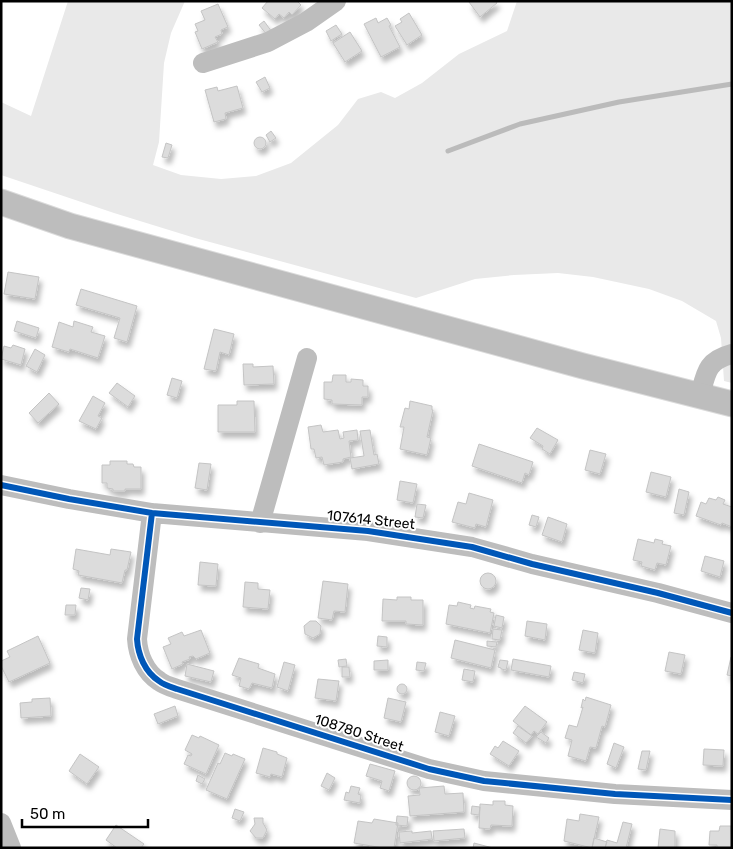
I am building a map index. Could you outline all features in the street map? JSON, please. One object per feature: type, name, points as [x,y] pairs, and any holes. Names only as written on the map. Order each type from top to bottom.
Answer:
[{"type":"main road","points":[[1,202],[70,226],[582,366],[732,404]]},
{"type":"street","points":[[203,63],[268,42],[306,22],[336,1]]},
{"type":"street","points":[[700,396],[708,368],[718,359],[732,354]]},
{"type":"street","points":[[260,523],[307,358]]},
{"type":"street","name":"107614 Street","points":[[1,485],[152,513],[368,531],[472,547],[532,564],[658,593],[732,613]]},
{"type":"street","name":"108780 Street","points":[[152,513],[137,639],[141,660],[152,676],[160,682],[186,692],[429,769],[484,781],[615,794],[732,800]]},
{"type":"street","points":[[1,823],[11,848]]},
{"type":"shaded area","points":[[68,1],[185,1],[171,33],[164,63],[159,142],[153,165],[181,175],[221,179],[256,176],[291,163],[338,125],[358,99],[381,92],[395,98],[422,83],[459,54],[507,31],[517,1],[732,1],[732,383],[724,381],[721,338],[716,321],[682,301],[649,289],[593,277],[558,273],[475,279],[416,298],[195,238],[1,175],[1,102],[31,116]]},
{"type":"building","points":[[268,1],[298,1],[301,5],[292,15],[289,12],[284,18],[279,14],[275,19],[262,8]]},
{"type":"building","points":[[470,1],[496,1],[497,3],[480,17]]},
{"type":"building","points":[[218,4],[228,27],[221,30],[222,34],[215,37],[218,42],[202,49],[195,32],[198,31],[195,24],[205,20],[201,11]]},
{"type":"building","points":[[409,13],[422,35],[407,45],[395,26],[402,22],[400,19]]},
{"type":"building","points":[[376,18],[378,23],[387,18],[400,47],[381,57],[364,24]]},
{"type":"building","points":[[264,21],[272,32],[267,35],[259,25]]},
{"type":"building","points":[[336,25],[342,34],[331,41],[326,31]]},
{"type":"building","points":[[350,32],[362,51],[345,62],[333,43]]},
{"type":"building","points":[[265,77],[270,88],[262,92],[256,82]]},
{"type":"building","points":[[237,86],[243,108],[225,113],[226,119],[214,122],[205,90],[217,87],[218,91]]},
{"type":"building","points":[[271,131],[276,138],[270,142],[266,135]]},
{"type":"building","points":[[258,137],[262,137],[266,143],[262,149],[258,149],[254,145],[254,141]]},
{"type":"building","points":[[166,143],[172,145],[168,158],[162,157]]},
{"type":"building","points":[[8,272],[39,277],[35,299],[4,294]]},
{"type":"building","points":[[81,289],[137,306],[127,342],[114,338],[120,318],[76,305]]},
{"type":"building","points":[[17,321],[39,328],[36,338],[14,331]]},
{"type":"building","points":[[74,321],[93,327],[91,332],[105,336],[98,358],[70,349],[69,352],[52,347],[59,322],[73,327]]},
{"type":"building","points":[[214,329],[234,334],[229,355],[220,352],[216,371],[204,369]]},
{"type":"building","points":[[13,345],[25,349],[21,365],[1,359],[4,346],[11,348]]},
{"type":"building","points":[[35,349],[45,355],[37,372],[26,366]]},
{"type":"building","points":[[243,364],[253,364],[253,367],[273,366],[274,384],[244,385]]},
{"type":"building","points":[[333,375],[346,375],[346,382],[351,382],[351,379],[363,380],[363,386],[368,386],[368,397],[362,397],[362,405],[332,404],[332,400],[324,399],[324,382],[332,382]]},
{"type":"building","points":[[172,378],[182,381],[177,398],[167,395]]},
{"type":"building","points":[[117,383],[135,396],[128,407],[109,393]]},
{"type":"building","points":[[49,393],[59,404],[38,423],[29,413]]},
{"type":"building","points":[[93,396],[105,403],[98,416],[102,418],[96,429],[79,421]]},
{"type":"building","points":[[237,401],[254,401],[255,432],[218,432],[218,405],[237,405]]},
{"type":"building","points":[[410,401],[432,406],[433,410],[427,437],[431,438],[427,455],[400,449],[404,427],[400,427],[405,408],[409,409]]},
{"type":"building","points":[[321,425],[323,432],[338,430],[340,439],[344,438],[343,432],[357,430],[358,440],[349,441],[351,457],[343,459],[343,462],[324,465],[322,457],[316,458],[314,449],[311,449],[308,427]]},
{"type":"building","points":[[537,428],[558,440],[550,454],[542,449],[543,446],[530,438]]},
{"type":"building","points":[[370,430],[374,455],[377,454],[379,464],[352,469],[350,458],[364,456],[360,431]]},
{"type":"building","points":[[479,444],[533,462],[529,475],[525,473],[522,483],[472,466]]},
{"type":"building","points":[[590,450],[606,454],[600,474],[585,470]]},
{"type":"building","points":[[110,461],[127,461],[127,464],[133,464],[134,467],[141,467],[141,489],[113,491],[113,489],[107,488],[107,483],[102,483],[102,465],[110,465]]},
{"type":"building","points":[[199,463],[211,464],[207,490],[195,488]]},
{"type":"building","points":[[651,472],[671,477],[666,497],[646,492]]},
{"type":"building","points":[[400,481],[417,484],[413,503],[397,500]]},
{"type":"building","points":[[679,489],[689,492],[684,515],[674,513]]},
{"type":"building","points":[[469,493],[493,500],[486,527],[476,524],[475,528],[452,522],[458,502],[466,504]]},
{"type":"building","points":[[718,497],[725,500],[723,504],[732,507],[732,527],[696,516],[701,502],[706,504],[709,498],[716,500]]},
{"type":"building","points":[[417,504],[426,505],[423,518],[415,517]]},
{"type":"building","points":[[532,515],[539,517],[536,527],[529,525]]},
{"type":"building","points":[[548,517],[567,524],[562,542],[542,535]]},
{"type":"building","points":[[638,539],[654,543],[655,539],[663,541],[662,544],[671,546],[666,565],[657,563],[655,570],[641,566],[642,562],[633,560]]},
{"type":"building","points":[[76,549],[110,555],[111,549],[131,552],[122,583],[78,575],[79,571],[73,569]]},
{"type":"building","points":[[705,556],[724,561],[720,577],[701,571]]},
{"type":"building","points":[[200,562],[218,564],[216,586],[198,585]]},
{"type":"building","points":[[485,573],[491,573],[496,578],[494,587],[485,589],[480,584],[480,578]]},
{"type":"building","points":[[323,581],[348,584],[345,612],[334,611],[332,620],[318,618]]},
{"type":"building","points":[[245,582],[258,583],[258,589],[270,590],[268,609],[243,607]]},
{"type":"building","points":[[81,588],[90,589],[88,600],[79,598]]},
{"type":"building","points":[[397,597],[411,597],[411,600],[423,600],[423,625],[406,624],[406,621],[382,621],[383,599],[397,600]]},
{"type":"building","points":[[458,602],[471,605],[470,608],[474,609],[475,606],[491,609],[490,612],[494,613],[490,633],[446,624],[449,605],[457,606]]},
{"type":"building","points":[[66,605],[76,605],[75,615],[65,615]]},
{"type":"building","points":[[496,615],[504,617],[502,628],[494,626]]},
{"type":"building","points":[[310,621],[316,621],[321,626],[320,634],[313,638],[305,634],[304,626]]},
{"type":"building","points":[[527,621],[547,624],[545,640],[525,636]]},
{"type":"building","points":[[493,629],[502,630],[500,640],[492,639]]},
{"type":"building","points":[[201,630],[210,653],[196,659],[193,656],[189,657],[190,659],[182,662],[183,664],[172,669],[163,647],[171,644],[168,638],[182,632],[184,636]]},
{"type":"building","points":[[583,630],[598,633],[595,653],[579,650]]},
{"type":"building","points":[[38,636],[50,663],[9,682],[1,666],[1,661],[10,657],[7,651]]},
{"type":"building","points":[[378,636],[387,637],[387,647],[377,646]]},
{"type":"building","points":[[455,640],[495,650],[491,668],[451,658]]},
{"type":"building","points":[[487,641],[497,642],[496,647],[487,646]]},
{"type":"building","points":[[669,652],[685,655],[681,674],[665,671]]},
{"type":"building","points":[[732,657],[732,676],[727,675]]},
{"type":"building","points":[[239,658],[259,664],[258,668],[275,674],[272,688],[252,683],[249,689],[239,686],[241,678],[232,675]]},
{"type":"building","points":[[346,659],[347,666],[339,667],[338,660]]},
{"type":"building","points":[[513,659],[551,666],[549,677],[511,670]]},
{"type":"building","points":[[388,660],[388,670],[374,670],[374,661]]},
{"type":"building","points":[[500,660],[508,661],[506,670],[498,667]]},
{"type":"building","points":[[284,662],[295,665],[288,691],[277,687]]},
{"type":"building","points":[[417,662],[426,663],[424,671],[416,670]]},
{"type":"building","points":[[187,664],[214,671],[211,682],[185,676]]},
{"type":"building","points":[[342,667],[349,667],[350,677],[342,677]]},
{"type":"building","points":[[464,669],[475,671],[473,682],[462,680]]},
{"type":"building","points":[[574,672],[585,674],[583,683],[572,680]]},
{"type":"building","points":[[318,679],[339,681],[336,701],[315,698]]},
{"type":"building","points":[[400,684],[404,684],[407,689],[406,693],[400,694],[397,691],[397,687]]},
{"type":"building","points":[[586,697],[611,705],[605,727],[602,726],[596,748],[590,747],[586,761],[568,756],[572,740],[565,738],[569,725],[577,727],[583,707],[581,708],[583,699],[585,701]]},
{"type":"building","points":[[50,698],[51,716],[21,718],[20,703],[32,702],[32,699]]},
{"type":"building","points":[[388,698],[406,702],[401,722],[384,718]]},
{"type":"building","points":[[175,706],[178,716],[158,724],[154,714]]},
{"type":"building","points":[[525,706],[547,722],[538,734],[534,731],[531,735],[513,721]]},
{"type":"building","points":[[440,712],[455,716],[449,736],[435,732]]},
{"type":"building","points":[[518,726],[532,736],[526,743],[513,733]]},
{"type":"building","points":[[541,732],[549,738],[546,743],[536,737]]},
{"type":"building","points":[[192,735],[199,738],[200,736],[219,745],[206,774],[184,764],[188,755],[191,756],[192,754],[185,750]]},
{"type":"building","points":[[503,741],[519,751],[509,766],[490,754],[495,746],[498,748]]},
{"type":"building","points":[[614,743],[624,747],[616,768],[607,764]]},
{"type":"building","points":[[263,748],[277,752],[277,754],[287,758],[282,777],[271,774],[270,777],[256,773]]},
{"type":"building","points":[[704,749],[724,750],[723,766],[703,765]]},
{"type":"building","points":[[642,751],[650,751],[646,770],[638,769]]},
{"type":"building","points":[[225,753],[245,759],[227,799],[206,790],[218,763],[220,764]]},
{"type":"building","points":[[80,754],[99,767],[87,784],[69,771]]},
{"type":"building","points":[[370,764],[395,771],[389,791],[380,788],[382,781],[366,776]]},
{"type":"building","points":[[327,773],[335,778],[329,790],[321,786]]},
{"type":"building","points":[[198,775],[205,779],[202,784],[196,781]]},
{"type":"building","points":[[414,776],[419,778],[421,783],[419,788],[414,790],[409,788],[407,783],[409,778]]},
{"type":"building","points":[[351,786],[360,788],[358,794],[361,795],[360,803],[344,800],[346,792],[349,793]]},
{"type":"building","points":[[444,786],[445,794],[463,793],[464,812],[410,816],[408,796],[420,795],[419,788]]},
{"type":"building","points":[[493,801],[505,801],[505,805],[513,806],[512,826],[491,825],[490,829],[479,828],[480,804],[493,805]]},
{"type":"building","points":[[472,806],[480,807],[479,815],[471,814]]},
{"type":"building","points":[[235,809],[244,812],[240,821],[232,818]]},
{"type":"building","points":[[580,814],[599,817],[592,848],[564,841],[567,819],[579,821]]},
{"type":"building","points":[[397,816],[408,817],[407,826],[396,825]]},
{"type":"building","points":[[254,818],[263,818],[263,823],[267,830],[263,838],[256,838],[250,831],[255,824]]},
{"type":"building","points":[[374,819],[398,823],[394,848],[354,843],[358,821],[372,823]]},
{"type":"building","points":[[623,822],[632,824],[626,848],[605,848],[607,840],[617,843]]},
{"type":"building","points":[[116,825],[144,844],[141,848],[117,848],[106,840]]},
{"type":"building","points":[[720,826],[731,826],[732,848],[717,848],[717,845],[709,845],[710,831],[719,831]]},
{"type":"building","points":[[464,829],[465,838],[434,841],[433,831]]},
{"type":"building","points":[[660,829],[675,831],[675,848],[658,848]]},
{"type":"building","points":[[412,831],[412,833],[431,831],[432,839],[400,843],[399,832]]},
{"type":"building","points":[[594,838],[607,842],[605,848],[592,848]]},
{"type":"building","points":[[474,843],[493,848],[473,848]]},
{"type":"waterway","points":[[448,151],[520,124],[619,102],[732,84]]},
{"type":"cycle path","points":[[1,485],[152,513],[368,531],[472,547],[532,564],[658,593],[732,613]]},
{"type":"cycle path","points":[[152,513],[137,639],[139,651],[146,668],[165,685],[429,769],[484,781],[615,794],[732,800]]}]
